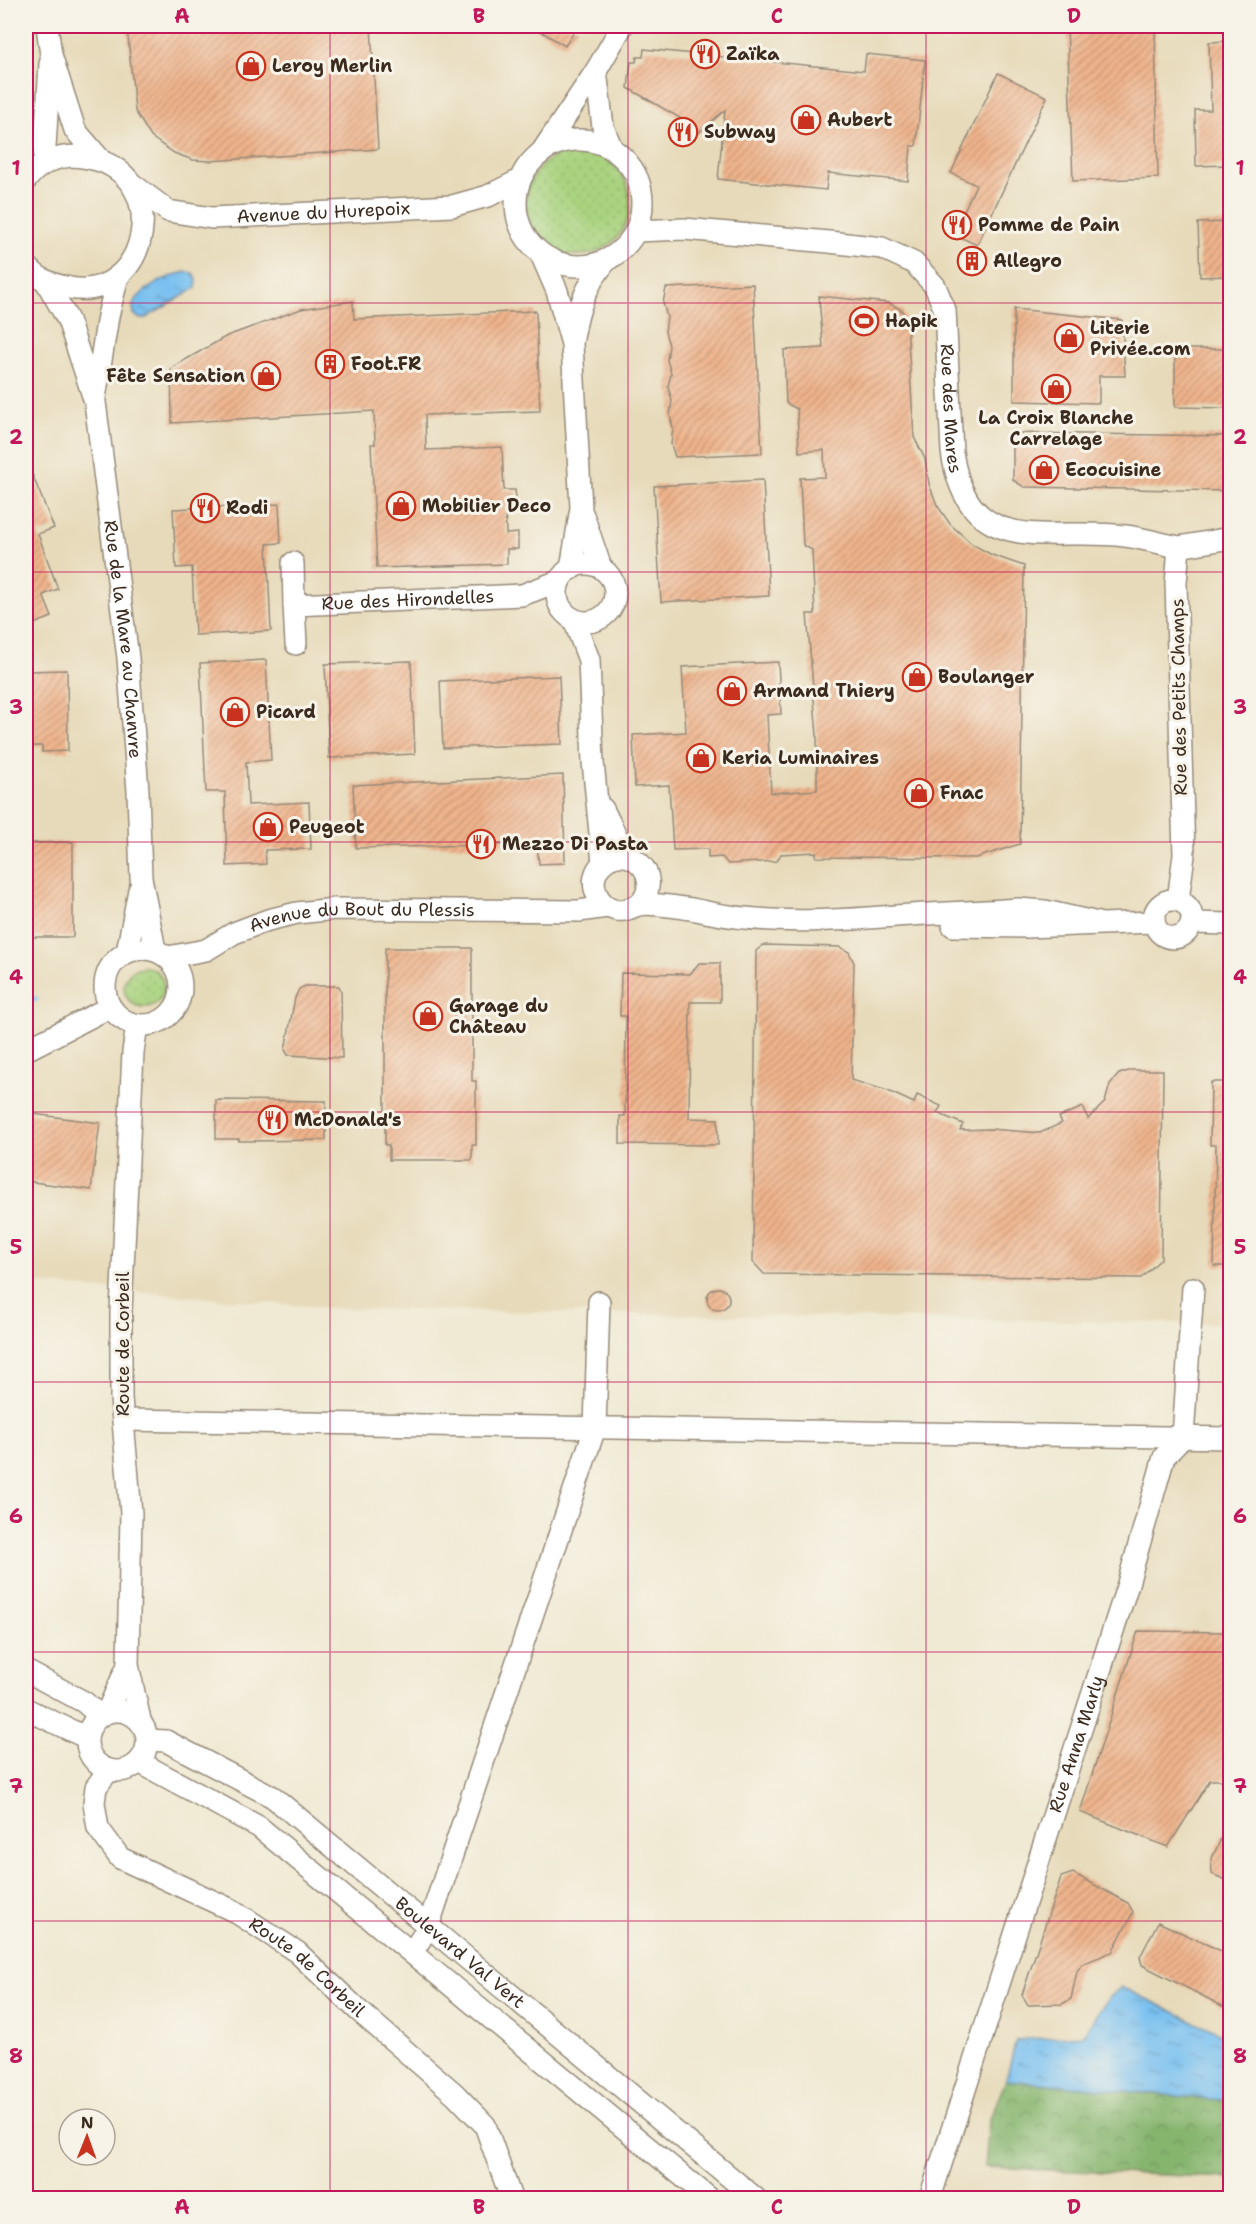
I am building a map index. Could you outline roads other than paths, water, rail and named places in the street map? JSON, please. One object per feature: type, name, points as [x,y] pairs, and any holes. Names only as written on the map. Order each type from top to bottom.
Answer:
[{"type":"street","points":[[47,26],[51,55],[75,130],[100,159]]},
{"type":"street","points":[[603,863],[593,762],[589,660],[602,618],[615,599],[615,587],[602,568],[581,508],[572,344],[557,291],[541,254],[522,230],[516,209],[520,180],[526,168],[541,153],[596,71],[622,26]]},
{"type":"street","points":[[31,173],[51,55]]},
{"type":"street","points":[[541,254],[556,262],[573,266],[591,266],[607,260],[624,248],[636,231],[643,206],[641,189],[635,173],[612,149],[603,127],[596,71]]},
{"type":"street","points":[[541,153],[558,144],[576,140],[594,142],[612,149]]},
{"type":"street","points":[[31,173],[70,155],[100,159]]},
{"type":"street","name":"Avenue du Hurepoix","points":[[100,159],[118,169],[132,184],[168,211],[212,218],[452,206],[488,196],[520,180]]},
{"type":"street","points":[[26,265],[47,283],[75,290],[98,286],[118,276],[129,266],[143,234],[143,208],[132,184]]},
{"type":"street","name":"Rue des Mares","points":[[643,206],[660,222],[684,229]]},
{"type":"street","name":"Rue des Mares","points":[[636,231],[684,229],[882,248],[914,263],[935,286],[945,310],[952,452],[955,473],[968,502],[994,524],[1019,533],[1125,536],[1179,547]]},
{"type":"street","points":[[572,344],[577,315],[584,294],[607,260]]},
{"type":"street","name":"Rue de la Mare au Chanvre","points":[[94,402],[108,316],[118,276]]},
{"type":"street","name":"Rue de la Mare au Chanvre","points":[[47,283],[68,320],[94,402],[128,658],[138,791],[141,878],[127,952]]},
{"type":"street","points":[[581,508],[565,575],[557,594],[589,660]]},
{"type":"street","points":[[1179,547],[1230,538]]},
{"type":"street","name":"Rue des Petits Champs","points":[[1178,900],[1184,855],[1176,583],[1179,547]]},
{"type":"street","points":[[293,563],[296,644]]},
{"type":"street","points":[[565,575],[580,564],[602,568]]},
{"type":"street","name":"Rue des Hirondelles","points":[[522,596],[565,575]]},
{"type":"street","name":"Rue des Hirondelles","points":[[294,605],[522,596],[567,613]]},
{"type":"street","points":[[567,613],[583,622],[602,618]]},
{"type":"street","points":[[598,798],[626,856]]},
{"type":"street","points":[[639,905],[649,886],[649,878],[641,863],[626,856],[610,858],[603,863],[594,878],[594,886],[601,902],[607,907],[623,911],[639,905],[693,909],[726,916],[860,920],[1018,909],[1045,911],[1098,922],[1154,922]]},
{"type":"street","name":"Rue de la Mare au Chanvre","points":[[141,878],[162,954]]},
{"type":"street","name":"Avenue du Bout du Plessis","points":[[524,911],[574,896],[594,886]]},
{"type":"street","points":[[649,886],[693,909]]},
{"type":"street","points":[[1170,900],[1178,900],[1191,911],[1192,923],[1186,934],[1175,939],[1163,936],[1154,922],[1159,905],[1170,900]]},
{"type":"street","name":"Avenue du Bout du Plessis","points":[[181,983],[206,950],[234,933],[297,913],[335,909],[579,911],[607,907]]},
{"type":"street","points":[[1192,923],[1230,924]]},
{"type":"street","points":[[141,948],[162,954],[177,969],[181,983],[180,997],[174,1009],[164,1019],[151,1024],[137,1025],[127,1022],[110,1007],[105,982],[109,969],[127,952],[141,948]]},
{"type":"street","name":"Avenue du Bout du Plessis","points":[[162,954],[206,950]]},
{"type":"street","points":[[26,1050],[110,1007]]},
{"type":"street","name":"Route de Corbeil","points":[[137,1025],[133,1052],[121,1311],[123,1420],[130,1513],[128,1665],[144,1730]]},
{"type":"street","points":[[1183,1437],[1193,1288]]},
{"type":"street","points":[[412,1953],[428,1927],[595,1428],[599,1302]]},
{"type":"street","points":[[123,1420],[1230,1438]]},
{"type":"street","name":"Rue Anna Marly","points":[[930,2199],[1124,1596],[1164,1457],[1183,1437]]},
{"type":"street","name":"Route de Corbeil","points":[[103,1714],[128,1665]]},
{"type":"street","points":[[26,1671],[103,1714]]},
{"type":"street","points":[[26,1709],[87,1738]]},
{"type":"street","points":[[123,1711],[144,1730],[146,1752],[130,1769],[109,1770],[94,1761],[87,1746],[91,1726],[103,1714],[123,1711]]},
{"type":"street","name":"Boulevard Val Vert","points":[[144,1730],[273,1797],[755,2199]]},
{"type":"street","name":"Boulevard Val Vert","points":[[139,1762],[260,1827],[709,2199]]},
{"type":"street","name":"Route de Corbeil","points":[[109,1770],[96,1786],[94,1803],[98,1828],[120,1858],[234,1911],[297,1952],[359,2011],[454,2094],[485,2125],[511,2199]]},
{"type":"water","points":[[186,272],[193,273],[197,279],[196,288],[146,318],[140,319],[134,314],[133,305],[148,288]]},
{"type":"water","points":[[1121,1987],[1230,2038],[1230,2101],[1006,2080],[1016,2040],[1083,2035],[1108,1999]]},
{"type":"waterway","points":[[26,1003],[36,999]]},
{"type":"place","name":"Zaïka","points":[[705,54]]},
{"type":"place","name":"Leroy Merlin","points":[[251,66]]},
{"type":"place","name":"Aubert","points":[[806,120]]},
{"type":"place","name":"Subway","points":[[683,132]]},
{"type":"place","name":"Pomme de Pain","points":[[957,225]]},
{"type":"place","name":"Allegro","points":[[972,261]]},
{"type":"place","name":"Hapik","points":[[864,321]]},
{"type":"place","name":"Literie Privée.com","points":[[1069,338]]},
{"type":"place","name":"Foot.FR","points":[[330,364]]},
{"type":"place","name":"Fête Sensation","points":[[266,376]]},
{"type":"place","name":"La Croix Blanche Carrelage","points":[[1056,389]]},
{"type":"place","name":"Ecocuisine","points":[[1044,470]]},
{"type":"place","name":"Mobilier Deco","points":[[401,506]]},
{"type":"place","name":"Rodi","points":[[205,508]]},
{"type":"place","name":"Boulanger","points":[[917,677]]},
{"type":"place","name":"Armand Thiery","points":[[732,691]]},
{"type":"place","name":"Picard","points":[[235,712]]},
{"type":"place","name":"Keria Luminaires","points":[[701,758]]},
{"type":"place","name":"Fnac","points":[[919,793]]},
{"type":"place","name":"Peugeot","points":[[268,827]]},
{"type":"place","name":"Mezzo Di Pasta","points":[[481,844]]},
{"type":"place","name":"Garage du Château","points":[[428,1016]]},
{"type":"place","name":"McDonald's","points":[[273,1120]]}]
